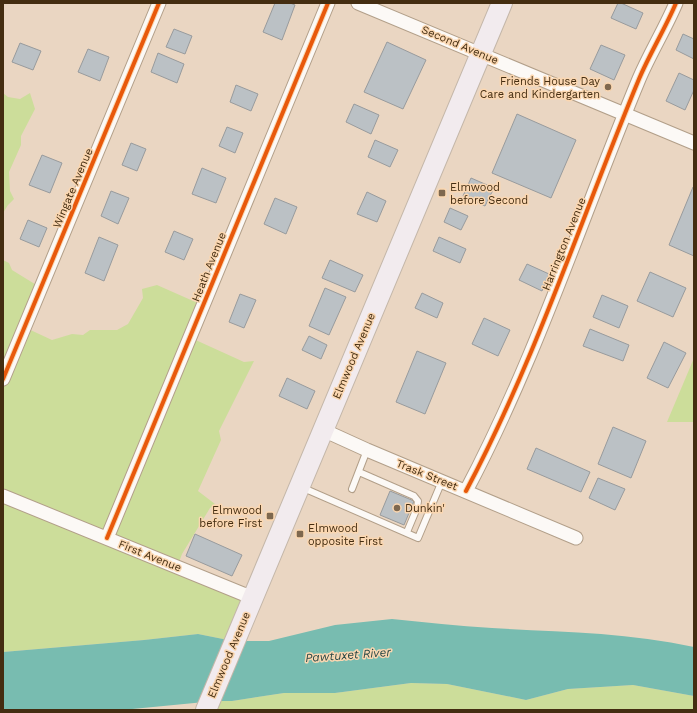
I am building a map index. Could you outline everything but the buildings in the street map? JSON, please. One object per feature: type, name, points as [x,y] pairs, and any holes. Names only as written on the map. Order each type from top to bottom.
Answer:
[{"type":"main road","name":"Elmwood Avenue","points":[[206,710],[502,3]]},
{"type":"street","name":"Wingate Avenue","points":[[3,379],[160,3]]},
{"type":"street","name":"Heath Avenue","points":[[107,538],[328,3]]},
{"type":"street","name":"Second Avenue","points":[[358,3],[694,143]]},
{"type":"street","name":"Harrington Avenue","points":[[466,491],[486,454],[529,356],[625,114],[640,78],[676,3]]},
{"type":"street","name":"Trask Street","points":[[323,430],[576,538]]},
{"type":"street","name":"First Avenue","points":[[3,496],[253,598]]},
{"type":"lane","points":[[352,489],[367,450]]},
{"type":"lane","points":[[359,472],[414,496],[418,501],[417,508],[407,532]]},
{"type":"lane","points":[[300,487],[418,538],[442,481]]},
{"type":"green space","points":[[3,93],[8,97],[20,99],[30,93],[35,109],[21,136],[21,145],[9,172],[10,191],[14,199],[3,213]]},
{"type":"green space","points":[[3,260],[9,263],[12,270],[38,286],[24,327],[52,340],[72,334],[83,335],[90,330],[117,330],[128,324],[143,298],[142,289],[157,285],[200,304],[189,337],[244,362],[254,361],[219,431],[221,440],[198,491],[215,504],[210,508],[182,554],[179,562],[253,597],[233,641],[198,634],[3,652]]},
{"type":"green space","points":[[694,358],[694,422],[667,422]]},
{"type":"green space","points":[[411,683],[447,684],[526,700],[568,689],[633,685],[694,696],[694,710],[206,710],[215,701],[232,701],[284,693],[335,693]]},
{"type":"water","name":"Pawtuxet River","points":[[392,619],[479,627],[618,635],[694,647],[694,696],[633,685],[568,689],[526,700],[447,684],[411,683],[335,693],[284,693],[232,701],[215,701],[122,710],[3,710],[3,652],[198,634],[233,641],[269,641],[335,625]]},
{"type":"cycle path","points":[[3,379],[159,3]]},
{"type":"cycle path","points":[[107,538],[328,3]]},
{"type":"cycle path","points":[[466,491],[515,390],[639,79],[676,3]]},
{"type":"place","name":"Friends House Day Care and Kindergarten","points":[[608,87]]},
{"type":"place","name":"Elmwood before Second","points":[[442,193]]},
{"type":"place","name":"Dunkin'","points":[[397,508]]},
{"type":"place","name":"Elmwood before First","points":[[270,516]]},
{"type":"place","name":"Elmwood opposite First","points":[[300,534]]}]
